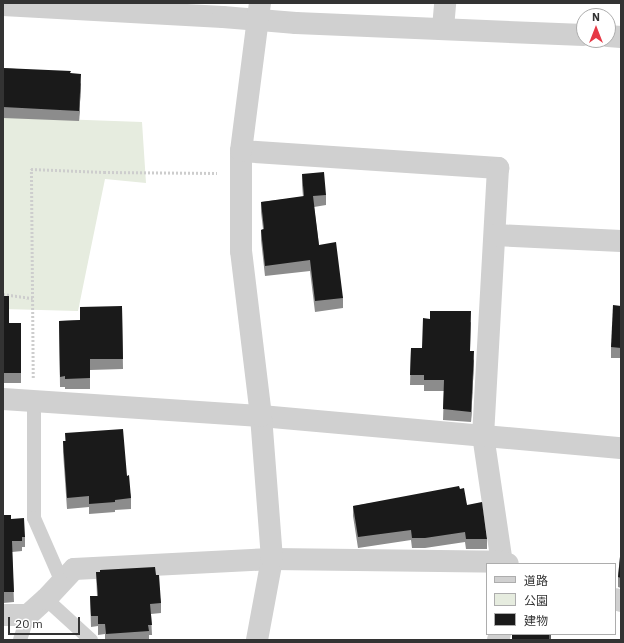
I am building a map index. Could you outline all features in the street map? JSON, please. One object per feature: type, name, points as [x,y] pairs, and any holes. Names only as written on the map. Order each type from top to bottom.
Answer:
[{"type":"street","points":[[444,28],[445,3]]},
{"type":"street","points":[[3,5],[259,11],[296,23],[576,35]]},
{"type":"street","points":[[256,640],[272,559],[270,510],[262,416],[241,251],[241,151],[259,11]]},
{"type":"street","points":[[3,615],[28,615],[46,599],[74,569],[272,559],[504,563],[483,435],[498,168],[241,151]]},
{"type":"street","points":[[495,235],[621,241]]},
{"type":"street","points":[[3,399],[262,416],[621,448]]},
{"type":"lane","points":[[34,401],[34,518],[62,582]]},
{"type":"lane","points":[[46,599],[91,640]]},
{"type":"lane","points":[[20,640],[28,615]]},
{"type":"path","points":[[34,401],[31,169],[104,172],[241,174]]},
{"type":"path","points":[[3,294],[33,298]]},
{"type":"green space","points":[[3,117],[142,122],[146,183],[105,179],[78,311],[3,309]]},
{"type":"building","points":[[3,68],[71,71],[70,73],[81,74],[79,111],[3,107]]},
{"type":"building","points":[[324,172],[326,195],[313,196],[319,245],[336,242],[343,298],[315,301],[310,260],[265,266],[261,230],[264,229],[261,202],[304,196],[302,174]]},
{"type":"building","points":[[3,296],[9,296],[9,323],[21,323],[21,373],[3,373]]},
{"type":"building","points":[[613,305],[621,306],[621,348],[611,347]]},
{"type":"building","points":[[122,306],[123,359],[90,359],[90,378],[65,379],[65,376],[60,377],[59,321],[80,320],[80,307]]},
{"type":"building","points":[[430,311],[471,311],[470,351],[474,351],[471,412],[443,409],[444,380],[424,380],[424,375],[410,375],[411,348],[422,348],[423,318],[430,319]]},
{"type":"building","points":[[123,429],[127,476],[129,475],[131,498],[115,500],[115,502],[89,504],[89,496],[67,498],[63,441],[66,441],[65,433]]},
{"type":"building","points":[[459,486],[460,489],[464,488],[467,505],[482,502],[487,539],[466,539],[465,532],[425,538],[412,538],[411,530],[358,537],[353,506]]},
{"type":"building","points":[[3,515],[11,515],[11,519],[24,518],[25,537],[22,537],[22,541],[12,541],[14,592],[3,592]]},
{"type":"building","points":[[621,547],[621,578],[618,577]]},
{"type":"building","points":[[155,567],[156,575],[159,575],[161,603],[150,604],[152,625],[148,625],[149,631],[106,634],[105,624],[98,624],[98,616],[91,616],[90,596],[98,596],[96,572],[100,572],[100,570]]},
{"type":"building","points":[[512,635],[549,635],[549,640],[512,640]]}]
